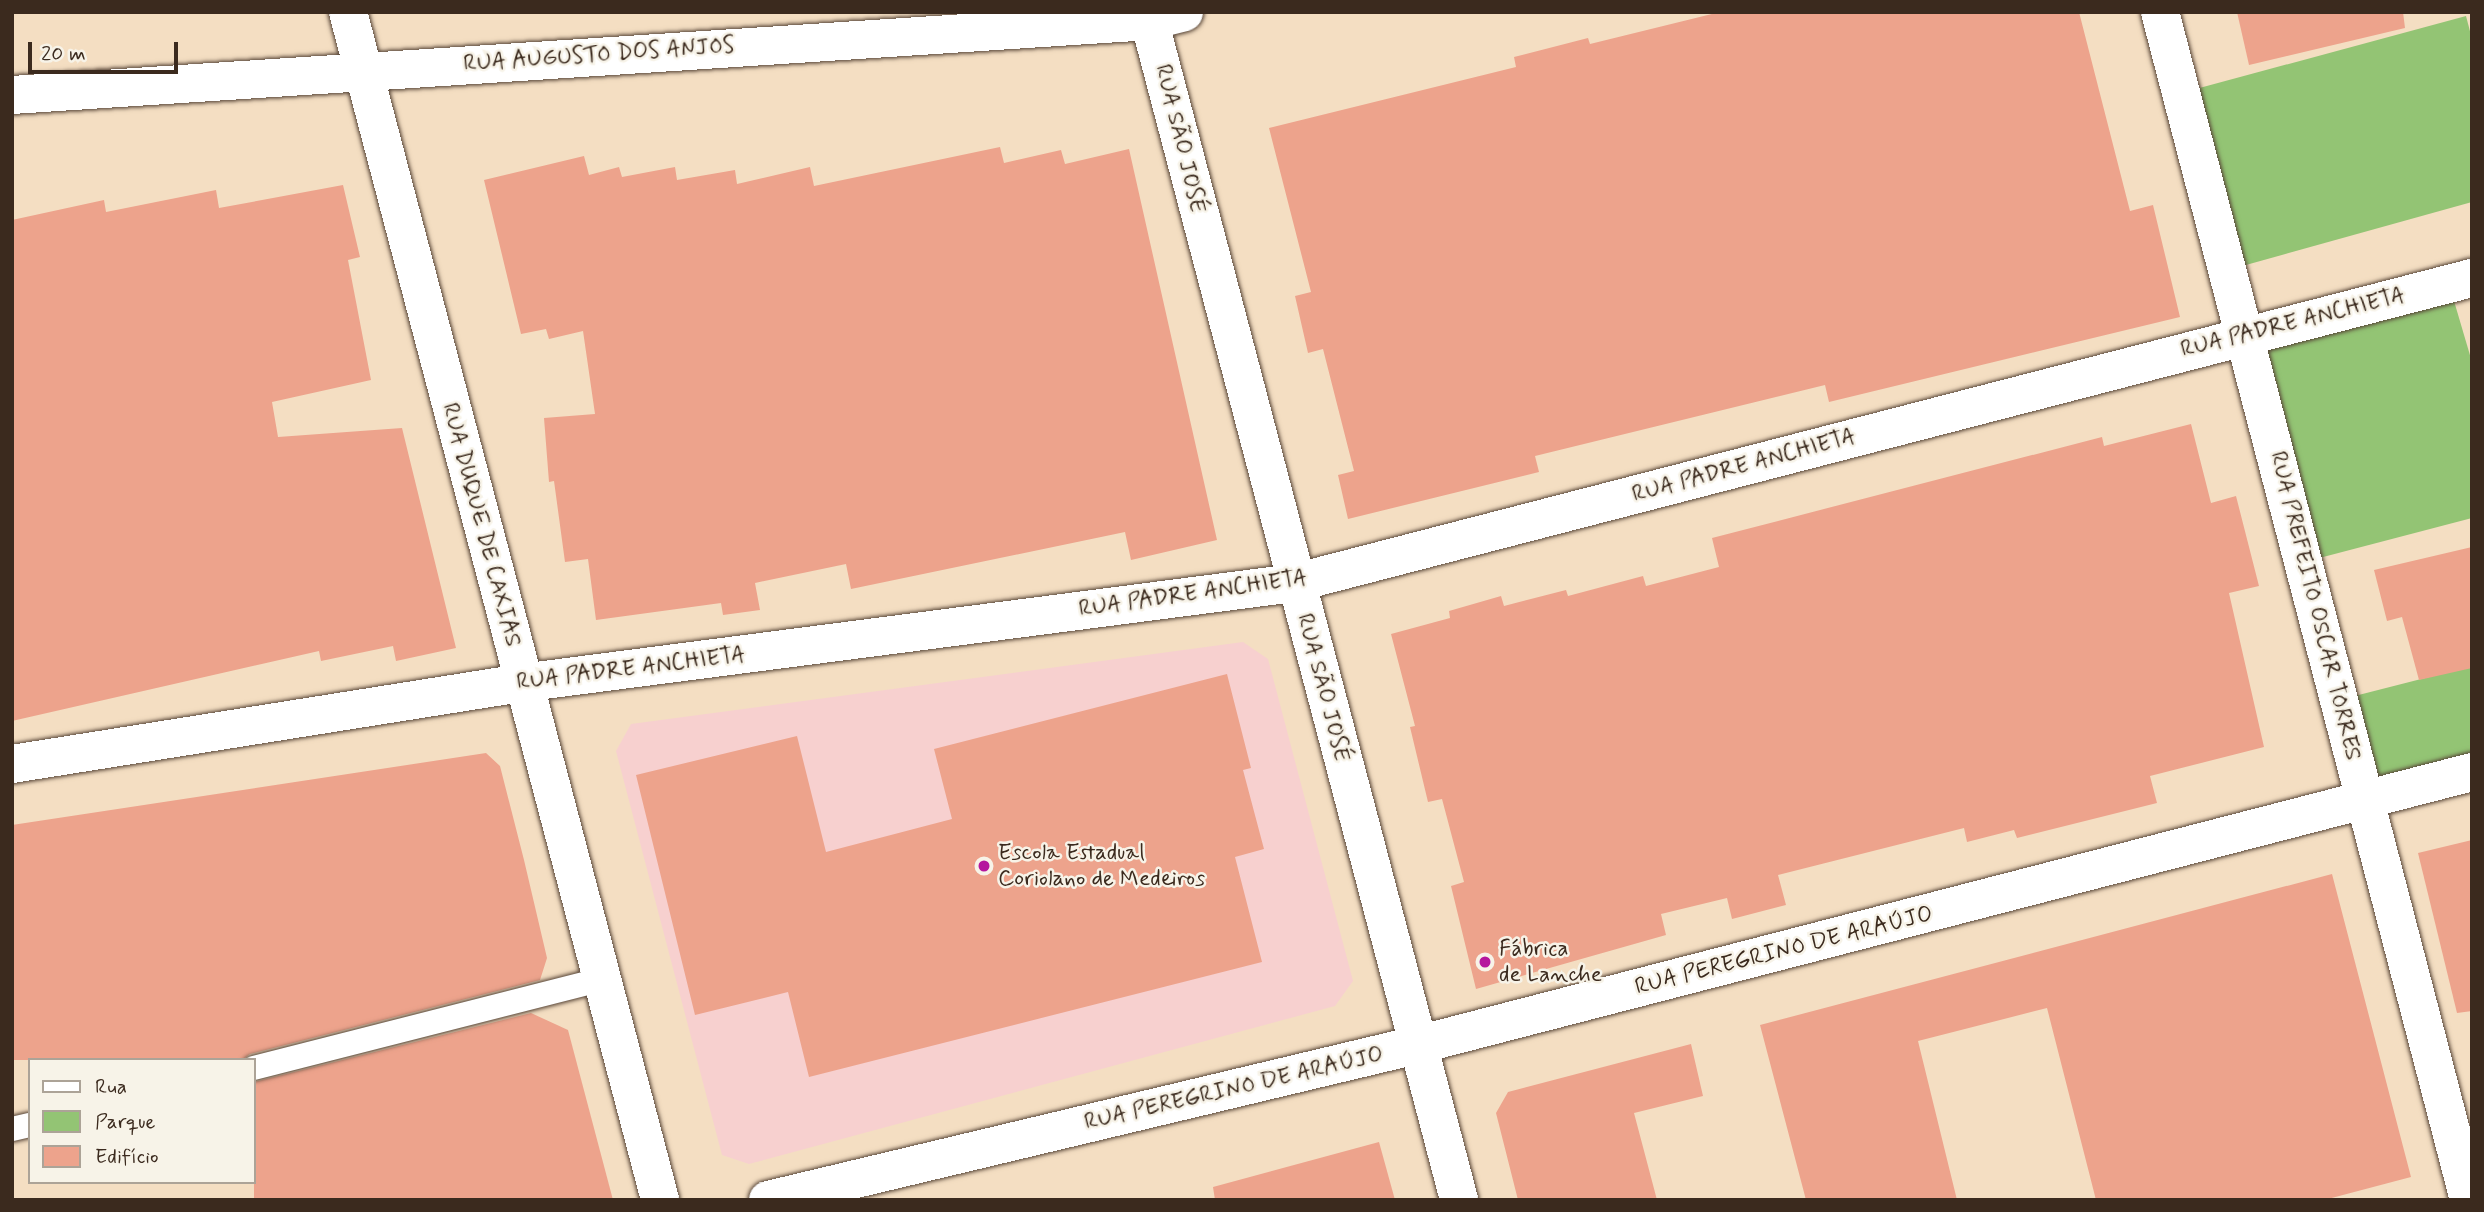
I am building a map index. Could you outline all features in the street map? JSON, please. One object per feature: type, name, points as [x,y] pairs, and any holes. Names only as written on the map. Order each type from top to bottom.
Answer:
[{"type":"street","name":"RUA DUQUE DE CAXIAS","points":[[348,12],[521,683],[660,1200]]},
{"type":"street","name":"RUA PREFEITO OSCAR TORRES","points":[[2160,12],[2469,1200]]},
{"type":"street","name":"RUA AUGUSTO DOS ANJOS","points":[[12,95],[1160,15]]},
{"type":"street","name":"RUA SÃO JOSÉ","points":[[1160,15],[1294,583],[1421,1044],[1459,1200]]},
{"type":"street","name":"RUA PADRE ANCHIETA","points":[[12,764],[521,683],[1294,583],[2472,278]]},
{"type":"street","name":"RUA PEREGRINO DE ARAÚJO","points":[[768,1200],[1421,1044],[2472,772]]},
{"type":"lane","points":[[256,1067],[600,980]]},
{"type":"shaded area","name":"Escola Estadual Coriolano de Medeiros","points":[[1243,642],[1268,659],[1353,981],[1335,1006],[749,1164],[722,1155],[616,751],[631,724]]},
{"type":"green space","points":[[2466,16],[2472,39],[2472,202],[2228,270],[2181,93]]},
{"type":"green space","points":[[2449,284],[2472,362],[2472,518],[2304,562],[2245,335]]},
{"type":"green space","points":[[2472,666],[2472,772],[2365,801],[2339,700]]},
{"type":"building","points":[[1720,12],[2079,12],[2130,211],[2153,205],[2180,317],[1829,402],[1825,385],[1535,456],[1539,472],[1348,519],[1338,475],[1354,471],[1323,349],[1308,353],[1295,296],[1311,292],[1269,128],[1516,67],[1514,57],[1588,38],[1590,44]]},
{"type":"building","points":[[2237,12],[2403,12],[2405,28],[2249,65]]},
{"type":"building","points":[[1000,147],[1004,163],[1061,150],[1065,164],[1129,149],[1217,540],[1131,560],[1125,532],[851,589],[846,564],[755,583],[760,610],[723,615],[721,603],[596,620],[588,559],[565,562],[554,481],[549,482],[544,418],[595,414],[583,331],[549,339],[546,329],[521,334],[484,180],[584,156],[589,175],[619,167],[622,177],[675,167],[677,180],[735,170],[737,184],[810,167],[814,186]]},
{"type":"building","points":[[343,185],[360,257],[348,260],[371,380],[272,402],[278,437],[402,428],[456,648],[396,661],[393,646],[321,661],[319,651],[12,721],[12,220],[104,200],[106,212],[216,190],[219,208]]},
{"type":"building","points":[[2191,424],[2211,503],[2236,496],[2259,586],[2229,593],[2264,747],[2150,776],[2157,803],[2017,838],[2014,830],[1967,842],[1964,828],[1778,875],[1786,905],[1732,919],[1727,898],[1661,914],[1666,935],[1476,989],[1451,886],[1464,882],[1442,799],[1428,802],[1410,727],[1415,726],[1391,634],[1450,618],[1449,611],[1501,596],[1504,606],[1566,590],[1568,596],[1643,576],[1646,586],[1719,567],[1712,538],[2102,437],[2104,446]]},
{"type":"building","points":[[2472,547],[2472,668],[2419,680],[2402,617],[2387,621],[2374,570]]},
{"type":"building","points":[[1227,674],[1251,768],[1243,770],[1264,849],[1235,857],[1262,962],[809,1077],[788,992],[695,1015],[636,775],[797,736],[826,852],[952,819],[934,749]]},
{"type":"building","points":[[486,753],[500,766],[547,958],[540,980],[250,1054],[245,1058],[12,1060],[12,825]]},
{"type":"building","points":[[2472,840],[2472,1011],[2457,1013],[2418,853]]},
{"type":"building","points":[[2332,874],[2411,1177],[2324,1200],[2096,1200],[2047,1008],[1918,1041],[1957,1200],[1806,1200],[1760,1025]]},
{"type":"building","points":[[531,1013],[568,1030],[613,1200],[254,1200],[256,1082]]},
{"type":"building","points":[[1691,1044],[1703,1096],[1634,1113],[1657,1200],[1518,1200],[1496,1113],[1508,1092]]},
{"type":"building","points":[[1379,1142],[1395,1200],[1215,1200],[1213,1187]]},
{"type":"place","name":"Escola Estadual Coriolano de Medeiros","points":[[984,866]]},
{"type":"place","name":"Fábrica de Lanche","points":[[1485,962]]}]
